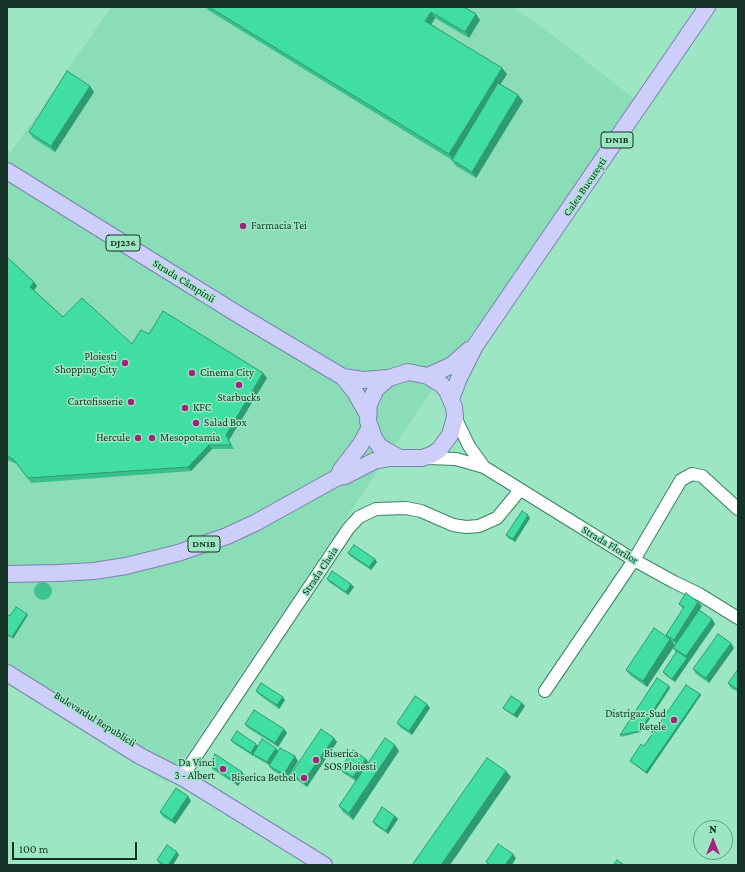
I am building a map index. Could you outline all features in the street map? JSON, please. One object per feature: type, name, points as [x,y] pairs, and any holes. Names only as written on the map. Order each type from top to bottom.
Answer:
[{"type":"main road","name":"Calea București","points":[[475,346],[707,7]]},
{"type":"main road","name":"Strada Câmpinii","points":[[7,171],[226,307],[343,377]]},
{"type":"main road","name":"DN1B","points":[[428,376],[452,365],[475,346]]},
{"type":"main road","name":"DN1B","points":[[451,399],[459,378],[475,346]]},
{"type":"main road","name":"DN1B","points":[[7,574],[50,574],[94,571],[126,566],[178,553],[227,536],[255,523],[338,477],[345,476],[374,461],[398,457],[410,459],[422,458],[439,450],[445,443],[453,426],[455,417],[451,399],[442,385],[428,376],[408,372],[389,378],[382,383],[372,396],[367,413],[369,429],[380,447],[398,457]]},
{"type":"main road","name":"DJ236","points":[[343,377],[363,380],[389,378]]},
{"type":"main road","name":"DJ236","points":[[343,377],[361,400],[367,413]]},
{"type":"main road","points":[[338,477],[340,470],[361,444],[369,429]]},
{"type":"main road","name":"Bulevardul Republicii","points":[[7,663],[144,750],[182,777],[324,865]]},
{"type":"main road","name":"Bulevardul Republicii","points":[[7,673],[140,756],[182,777]]},
{"type":"street","points":[[455,417],[469,446],[484,467]]},
{"type":"street","points":[[422,458],[456,459],[484,467]]},
{"type":"street","name":"Strada Florilor","points":[[484,467],[634,560],[699,594],[738,618]]},
{"type":"street","points":[[545,691],[634,560],[681,480],[692,474],[702,476],[738,509]]},
{"type":"street","name":"Strada Cheia","points":[[182,777],[348,530],[359,516],[376,509],[406,508],[421,511],[453,525],[466,527],[479,526],[497,518],[520,490]]},
{"type":"shaded area","points":[[111,7],[513,7],[542,27],[635,99],[493,306],[457,353],[168,783],[7,681],[7,150],[11,152]]},
{"type":"shaded area","points":[[43,582],[49,585],[52,591],[49,597],[43,600],[37,597],[34,591],[37,585]]},
{"type":"building","points":[[209,7],[464,7],[476,14],[465,32],[431,12],[425,21],[502,68],[449,154]]},
{"type":"building","points":[[67,71],[90,86],[51,146],[29,132]]},
{"type":"building","points":[[498,83],[518,95],[472,172],[452,160]]},
{"type":"building","name":"Ploiești Shopping City","points":[[7,257],[34,282],[30,287],[63,317],[82,298],[132,344],[141,330],[149,334],[163,311],[263,373],[226,435],[231,445],[209,445],[188,467],[28,478],[13,459],[7,456]]},
{"type":"building","points":[[522,511],[528,515],[513,539],[506,535]]},
{"type":"building","points":[[354,545],[375,559],[369,567],[348,553]]},
{"type":"building","points":[[332,571],[351,584],[346,592],[327,579]]},
{"type":"building","points":[[686,593],[698,602],[674,640],[666,635],[684,607],[679,604]]},
{"type":"building","points":[[16,607],[27,614],[12,637],[7,635],[7,614],[10,616]]},
{"type":"building","points":[[699,610],[712,619],[686,656],[673,648]]},
{"type":"building","points":[[654,628],[670,639],[643,681],[626,670]]},
{"type":"building","points":[[718,634],[731,643],[706,678],[693,669]]},
{"type":"building","points":[[677,651],[687,658],[672,679],[663,672]]},
{"type":"building","points":[[738,671],[738,690],[728,683]]},
{"type":"building","points":[[657,678],[669,686],[640,731],[620,735]]},
{"type":"building","points":[[261,683],[283,697],[277,705],[256,691]]},
{"type":"building","name":"Distrigaz-Sud Rețele","points":[[686,685],[700,694],[646,772],[630,761],[641,744],[644,746]]},
{"type":"building","points":[[415,696],[427,704],[409,731],[397,723]]},
{"type":"building","points":[[511,696],[522,703],[514,715],[503,708]]},
{"type":"building","points":[[254,710],[284,729],[275,743],[245,724]]},
{"type":"building","name":"Biserica SOS Ploiesti","points":[[321,729],[334,738],[303,782],[291,774]]},
{"type":"building","points":[[237,731],[256,744],[251,753],[231,740]]},
{"type":"building","points":[[385,738],[395,745],[349,813],[339,806]]},
{"type":"building","points":[[262,739],[276,748],[267,762],[253,754]]},
{"type":"building","points":[[280,748],[295,756],[284,774],[269,766]]},
{"type":"building","points":[[353,750],[366,759],[353,777],[340,769]]},
{"type":"building","points":[[215,754],[242,772],[235,782],[209,764]]},
{"type":"building","points":[[487,758],[506,771],[441,865],[412,865]]},
{"type":"building","points":[[176,788],[188,796],[172,820],[160,812]]},
{"type":"building","points":[[382,807],[395,816],[386,831],[373,822]]},
{"type":"building","points":[[498,844],[513,854],[505,865],[490,865],[486,862]]},
{"type":"building","points":[[167,845],[177,852],[168,865],[164,865],[157,860]]},
{"type":"building","points":[[617,860],[624,865],[613,865]]},
{"type":"place","name":"Farmacia Tei","points":[[243,226]]},
{"type":"place","name":"Ploiești Shopping City","points":[[125,363]]},
{"type":"place","name":"Cinema City","points":[[192,373]]},
{"type":"place","name":"Starbucks","points":[[239,385]]},
{"type":"place","name":"Cartofisserie","points":[[131,402]]},
{"type":"place","name":"KFC","points":[[185,408]]},
{"type":"place","name":"Salad Box","points":[[196,423]]},
{"type":"place","name":"Hercule","points":[[138,438]]},
{"type":"place","name":"Mesopotamia","points":[[152,438]]},
{"type":"place","name":"Distrigaz-Sud Rețele","points":[[674,720]]},
{"type":"place","name":"Biserica SOS Ploiesti","points":[[316,760]]},
{"type":"place","name":"Da Vinci 3 - Albert","points":[[223,769]]},
{"type":"place","name":"Biserica Bethel","points":[[304,778]]}]
